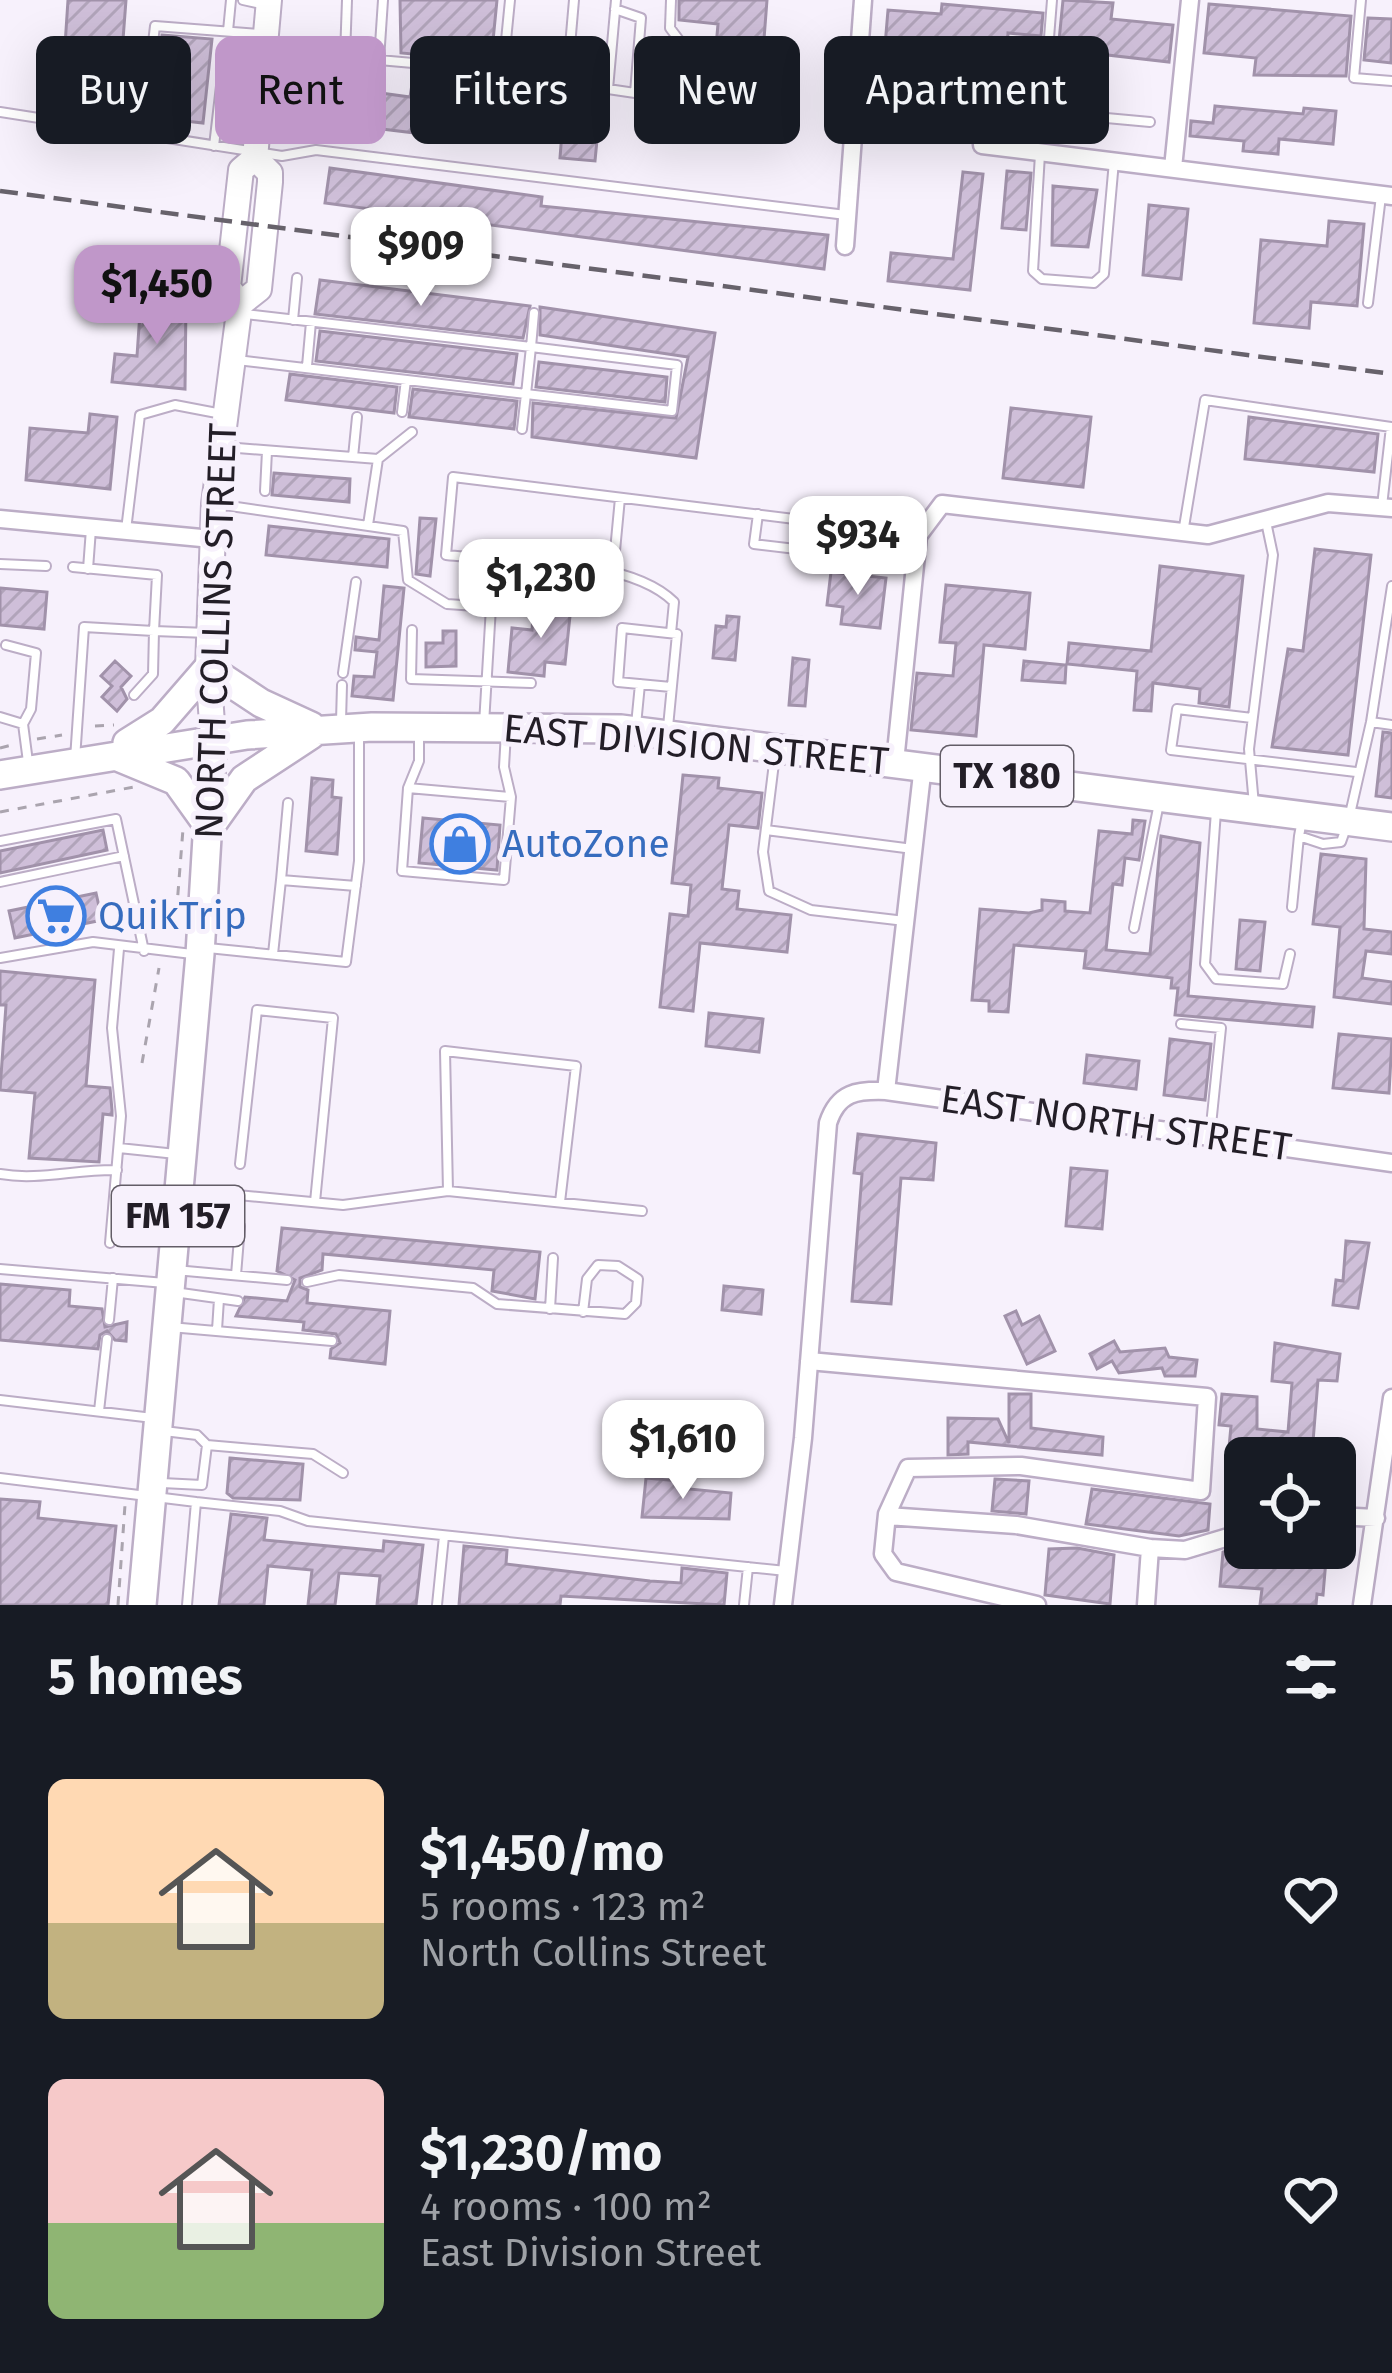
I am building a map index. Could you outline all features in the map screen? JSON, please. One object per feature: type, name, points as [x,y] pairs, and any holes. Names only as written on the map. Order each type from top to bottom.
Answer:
[{"type":"main road","points":[[265,36],[269,3]]},
{"type":"main road","points":[[255,155],[256,144]]},
{"type":"main road","name":"NORTH COLLINS STREET","points":[[142,1605],[144,1492],[159,1425],[209,827],[214,504],[240,309],[259,289],[270,173],[255,155],[241,170],[228,287],[240,309]]},
{"type":"main road","points":[[81,750],[148,733],[208,668],[290,719],[340,728]]},
{"type":"main road","points":[[81,750],[162,771],[188,791],[209,827],[244,779],[340,728]]},
{"type":"main road","name":"EAST DIVISION STREET","points":[[0,775],[29,770],[81,750],[340,728],[635,731],[1253,808],[1301,826],[1348,821],[1392,826]]},
{"type":"street","points":[[860,36],[863,0]]},
{"type":"street","points":[[1173,169],[1190,0]]},
{"type":"street","points":[[845,246],[853,144]]},
{"type":"street","points":[[982,146],[1387,195]]},
{"type":"street","points":[[886,1091],[914,849],[909,763],[918,536],[942,504],[1183,535],[1208,535],[1265,516],[1328,503],[1387,507]]},
{"type":"street","points":[[0,518],[212,539]]},
{"type":"street","name":"EAST NORTH STREET","points":[[809,1361],[828,1124],[842,1097],[859,1090],[1392,1163]]},
{"type":"street","points":[[783,1605],[809,1361],[1208,1396],[1202,1492],[1021,1466],[908,1468],[887,1516],[883,1554],[896,1572],[1037,1605]]},
{"type":"street","points":[[1362,1605],[1392,1398]]},
{"type":"street","points":[[887,1516],[1016,1525],[1150,1548],[1185,1550],[1224,1538]]},
{"type":"street","points":[[1356,1517],[1376,1518]]},
{"type":"street","points":[[1146,1605],[1150,1548]]},
{"type":"lane","points":[[228,31],[231,0]]},
{"type":"lane","points":[[243,0],[269,3]]},
{"type":"lane","points":[[346,36],[347,0]]},
{"type":"lane","points":[[381,36],[383,0]]},
{"type":"lane","points":[[386,61],[503,71],[510,0]]},
{"type":"lane","points":[[571,36],[574,0]]},
{"type":"lane","points":[[671,0],[670,28],[676,36]]},
{"type":"lane","points":[[1052,0],[1044,101],[1052,113],[1150,122]]},
{"type":"lane","points":[[1361,0],[1354,77],[1392,81]]},
{"type":"lane","points":[[616,4],[641,18],[635,93],[608,89],[616,4]]},
{"type":"lane","points":[[153,36],[154,26],[249,36]]},
{"type":"lane","points":[[0,112],[36,118]]},
{"type":"lane","points":[[214,146],[215,137]]},
{"type":"lane","points":[[191,142],[255,155],[289,157],[316,150],[848,216]]},
{"type":"lane","points":[[1041,153],[1033,271],[1042,279],[1094,283],[1104,274],[1114,161]]},
{"type":"lane","points":[[1369,303],[1387,195]]},
{"type":"lane","points":[[293,320],[297,278]]},
{"type":"lane","points":[[230,360],[672,411],[677,365],[293,320],[240,309]]},
{"type":"lane","points":[[522,429],[534,313]]},
{"type":"lane","points":[[307,366],[311,322]]},
{"type":"lane","points":[[402,412],[406,380]]},
{"type":"lane","points":[[1183,535],[1205,400],[1392,427],[1387,507]]},
{"type":"lane","points":[[126,531],[140,415],[175,405],[224,415]]},
{"type":"lane","points":[[353,457],[357,417]]},
{"type":"lane","points":[[368,525],[378,459],[412,432]]},
{"type":"lane","points":[[220,447],[378,459]]},
{"type":"lane","points":[[265,490],[267,451]]},
{"type":"lane","points":[[671,633],[674,602],[656,584],[613,572],[446,555],[453,477],[758,514],[875,529],[872,558],[754,544],[758,514]]},
{"type":"lane","points":[[613,572],[620,498]]},
{"type":"lane","points":[[214,504],[403,531],[408,580],[447,604],[524,610]]},
{"type":"lane","points":[[1253,808],[1252,718],[1273,555],[1265,516]]},
{"type":"lane","points":[[88,568],[91,529]]},
{"type":"lane","points":[[0,564],[46,566]]},
{"type":"lane","points":[[73,567],[157,574],[153,674],[134,695]]},
{"type":"lane","points":[[343,673],[356,582]]},
{"type":"lane","points":[[1348,821],[1389,638],[1392,586]]},
{"type":"lane","points":[[419,726],[419,760],[408,788],[402,871],[504,880],[511,796],[487,681],[491,607]]},
{"type":"lane","points":[[81,750],[84,627],[209,633]]},
{"type":"lane","points":[[667,735],[676,634],[622,628],[618,682],[671,687]]},
{"type":"lane","points":[[412,630],[411,679],[532,682]]},
{"type":"lane","points":[[5,645],[36,653],[31,709],[23,724],[29,770]]},
{"type":"lane","points":[[635,731],[640,684]]},
{"type":"lane","points":[[0,958],[93,942],[118,950],[200,950],[346,962],[356,886],[340,728],[342,685]]},
{"type":"lane","points":[[1252,718],[1177,709],[1171,747],[1356,772]]},
{"type":"lane","points":[[0,717],[23,724]]},
{"type":"lane","points":[[1371,722],[1392,725]]},
{"type":"lane","points":[[776,748],[766,830],[764,876],[769,890],[783,901],[811,910],[908,921]]},
{"type":"lane","points":[[408,788],[511,796]]},
{"type":"lane","points":[[1134,928],[1160,796]]},
{"type":"lane","points":[[273,954],[288,803]]},
{"type":"lane","points":[[1217,803],[1205,964],[1216,980],[1283,983],[1291,954]]},
{"type":"lane","points":[[0,841],[116,819],[144,951]]},
{"type":"lane","points":[[1292,907],[1301,826]]},
{"type":"lane","points":[[766,830],[914,849]]},
{"type":"lane","points":[[0,882],[124,856]]},
{"type":"lane","points":[[280,880],[356,886]]},
{"type":"lane","points":[[110,1243],[120,1075],[112,1028],[118,950]]},
{"type":"lane","points":[[240,1164],[257,1010],[333,1018],[315,1202]]},
{"type":"lane","points":[[1181,1024],[1221,1028],[1210,1135]]},
{"type":"lane","points":[[448,1191],[445,1051],[577,1066],[560,1202]]},
{"type":"lane","points":[[118,1148],[184,1154]]},
{"type":"lane","points":[[0,1174],[27,1179],[68,1169],[117,1170]]},
{"type":"lane","points":[[180,1190],[376,1204],[448,1191],[642,1211]]},
{"type":"lane","points":[[236,1275],[240,1226]]},
{"type":"lane","points":[[550,1309],[553,1258]]},
{"type":"lane","points":[[307,1282],[339,1275],[472,1288],[496,1304],[583,1312],[625,1314],[636,1303],[638,1279],[619,1266],[598,1265],[587,1279],[583,1312]]},
{"type":"lane","points":[[0,1269],[173,1281],[236,1275],[287,1280]]},
{"type":"lane","points":[[109,1320],[113,1278]]},
{"type":"lane","points":[[173,1281],[219,1299],[238,1300]]},
{"type":"lane","points":[[217,1330],[219,1299]]},
{"type":"lane","points":[[168,1327],[332,1341]]},
{"type":"lane","points":[[99,1411],[106,1340]]},
{"type":"lane","points":[[0,1400],[99,1411],[196,1435],[207,1445],[313,1454],[343,1473]]},
{"type":"lane","points":[[144,1492],[202,1485],[207,1445]]},
{"type":"lane","points":[[0,1478],[280,1510],[308,1521],[787,1571]]},
{"type":"lane","points":[[187,1605],[196,1502]]},
{"type":"lane","points":[[437,1605],[444,1535]]},
{"type":"lane","points":[[744,1605],[748,1568]]},
{"type":"path","points":[[33,738],[81,750]]},
{"type":"path","points":[[0,748],[12,746]]},
{"type":"path","points":[[142,1063],[159,968]]},
{"type":"path","points":[[118,1605],[144,1492]]},
{"type":"building","points":[[68,0],[126,0],[123,36],[66,36]]},
{"type":"building","points":[[400,0],[497,0],[493,36],[410,36],[410,54],[401,53]]},
{"type":"building","points":[[679,0],[767,0],[764,36],[717,36],[718,24],[679,20]]},
{"type":"building","points":[[1063,0],[1113,3],[1111,19],[1173,25],[1169,62],[1109,55],[1109,36],[1059,36]]},
{"type":"building","points":[[942,4],[1043,13],[1041,36],[886,36],[888,10],[941,14]]},
{"type":"building","points":[[1209,4],[1351,16],[1346,76],[1254,75],[1256,58],[1204,53]]},
{"type":"building","points":[[1368,18],[1392,19],[1391,63],[1364,60]]},
{"type":"building","points":[[191,37],[212,39],[203,123],[191,122]]},
{"type":"building","points":[[386,94],[410,97],[410,132],[386,130]]},
{"type":"building","points":[[1215,106],[1303,114],[1304,108],[1336,111],[1333,144],[1279,139],[1278,154],[1243,151],[1244,141],[1190,136],[1191,121],[1213,123]]},
{"type":"building","points":[[561,144],[597,144],[595,161],[560,158]]},
{"type":"building","points":[[330,168],[542,197],[541,206],[828,235],[824,269],[325,203]]},
{"type":"building","points":[[1007,171],[1031,173],[1026,230],[1002,228]]},
{"type":"building","points":[[963,172],[983,174],[970,290],[888,281],[891,253],[953,259]]},
{"type":"building","points":[[1053,186],[1097,190],[1088,247],[1052,245]]},
{"type":"building","points":[[1149,205],[1188,209],[1181,279],[1143,275]]},
{"type":"building","points":[[1329,221],[1364,224],[1357,306],[1311,302],[1309,328],[1254,323],[1261,240],[1327,246]]},
{"type":"building","points":[[320,280],[530,306],[523,338],[315,314]]},
{"type":"building","points":[[141,298],[186,301],[185,389],[112,382],[115,354],[137,356]]},
{"type":"building","points":[[540,307],[715,333],[696,458],[532,437],[533,403],[676,418],[688,357],[540,335]]},
{"type":"building","points":[[320,331],[517,354],[513,384],[316,361]]},
{"type":"building","points":[[539,362],[667,377],[665,402],[536,387]]},
{"type":"building","points":[[290,374],[397,387],[394,413],[286,400]]},
{"type":"building","points":[[413,389],[517,401],[514,429],[409,417]]},
{"type":"building","points":[[1011,408],[1091,417],[1083,487],[1003,478]]},
{"type":"building","points":[[90,414],[117,417],[110,489],[26,480],[30,428],[88,433]]},
{"type":"building","points":[[1249,417],[1378,434],[1374,472],[1245,459]]},
{"type":"building","points":[[274,473],[350,479],[349,502],[272,495]]},
{"type":"building","points":[[420,518],[436,519],[430,576],[416,574]]},
{"type":"building","points":[[269,526],[389,539],[387,567],[266,555]]},
{"type":"building","points":[[1315,549],[1371,555],[1348,755],[1272,747],[1288,649],[1303,651]]},
{"type":"building","points":[[1160,566],[1243,576],[1229,707],[1199,703],[1200,689],[1153,683],[1151,711],[1134,710],[1137,671],[1067,664],[1069,643],[1151,651]]},
{"type":"building","points":[[831,572],[886,578],[880,628],[841,624],[843,607],[827,605]]},
{"type":"building","points":[[946,585],[1030,593],[1025,649],[984,645],[976,736],[911,730],[917,673],[953,676],[956,643],[940,642]]},
{"type":"building","points":[[384,586],[404,588],[393,700],[352,696],[354,676],[374,677],[377,652],[355,650],[356,637],[379,640]]},
{"type":"building","points":[[0,588],[47,592],[44,629],[0,625]]},
{"type":"building","points":[[534,603],[571,606],[565,664],[545,662],[544,676],[508,672],[512,628],[532,630]]},
{"type":"building","points":[[727,616],[739,617],[735,660],[713,658],[716,626],[726,627]]},
{"type":"building","points":[[443,631],[456,631],[456,666],[426,667],[426,643],[443,643]]},
{"type":"building","points":[[793,658],[809,660],[805,706],[789,705]]},
{"type":"building","points":[[115,661],[131,676],[121,687],[127,699],[117,711],[102,697],[112,686],[101,676]]},
{"type":"building","points":[[1024,661],[1066,665],[1065,683],[1022,680]]},
{"type":"building","points":[[1383,732],[1392,733],[1392,798],[1376,796]]},
{"type":"building","points":[[683,775],[719,778],[718,788],[762,793],[758,828],[729,825],[722,889],[739,891],[737,909],[791,915],[787,952],[700,943],[693,1011],[660,1007],[670,914],[688,916],[691,885],[672,883]]},
{"type":"building","points":[[312,778],[333,780],[332,797],[341,798],[337,854],[306,851]]},
{"type":"building","name":"AutoZone","points":[[423,818],[500,825],[497,870],[419,863]]},
{"type":"building","points":[[1133,820],[1145,821],[1139,860],[1125,858],[1122,885],[1113,884],[1106,950],[1150,954],[1161,836],[1200,843],[1188,996],[1314,1007],[1312,1027],[1175,1015],[1178,988],[1171,988],[1172,978],[1084,968],[1086,951],[1014,945],[1008,1012],[989,1011],[989,1001],[972,1000],[980,909],[1029,913],[1042,910],[1042,900],[1065,902],[1065,911],[1090,913],[1099,831],[1132,834]]},
{"type":"building","name":"QuikTrip","points":[[103,830],[107,850],[0,873],[0,851]]},
{"type":"building","points":[[1321,854],[1366,859],[1364,929],[1392,932],[1392,954],[1366,951],[1362,978],[1392,982],[1392,1004],[1334,997],[1340,927],[1313,924]]},
{"type":"building","name":"QuikTrip","points":[[96,893],[102,920],[15,938],[9,911]]},
{"type":"building","points":[[1240,920],[1265,922],[1260,971],[1236,969]]},
{"type":"building","points":[[0,971],[95,980],[86,1086],[110,1088],[112,1110],[112,1115],[103,1114],[99,1162],[29,1158],[35,1093],[0,1090],[6,1005],[0,1005]]},
{"type":"building","points":[[709,1013],[763,1019],[759,1052],[706,1046]]},
{"type":"building","points":[[1339,1034],[1392,1039],[1389,1093],[1333,1088]]},
{"type":"building","points":[[1170,1039],[1211,1044],[1205,1100],[1164,1095]]},
{"type":"building","points":[[1087,1055],[1139,1061],[1136,1089],[1084,1083]]},
{"type":"building","points":[[858,1134],[936,1143],[933,1180],[901,1178],[891,1304],[852,1301],[862,1174],[854,1173]]},
{"type":"building","points":[[1071,1168],[1107,1171],[1102,1229],[1066,1226]]},
{"type":"building","points":[[282,1228],[540,1252],[535,1299],[492,1291],[494,1270],[323,1254],[322,1270],[300,1278],[300,1287],[308,1290],[307,1303],[390,1311],[385,1364],[330,1358],[331,1349],[340,1343],[336,1334],[303,1330],[304,1322],[236,1316],[245,1297],[287,1301],[295,1280],[277,1271]]},
{"type":"building","points":[[1346,1241],[1369,1243],[1358,1308],[1333,1305],[1336,1280],[1343,1281]]},
{"type":"building","points":[[0,1284],[70,1290],[69,1306],[102,1309],[105,1327],[127,1322],[126,1341],[115,1340],[107,1331],[100,1335],[98,1349],[0,1340]]},
{"type":"building","points":[[724,1286],[763,1290],[761,1314],[722,1310]]},
{"type":"building","points":[[1016,1311],[1022,1325],[1039,1316],[1055,1351],[1027,1364],[1005,1316]]},
{"type":"building","points":[[1114,1341],[1120,1352],[1165,1348],[1169,1357],[1197,1360],[1195,1376],[1165,1376],[1162,1368],[1119,1373],[1112,1361],[1097,1369],[1090,1354]]},
{"type":"building","points":[[1275,1343],[1340,1354],[1337,1381],[1318,1380],[1313,1437],[1230,1437],[1231,1426],[1219,1425],[1222,1394],[1257,1397],[1257,1429],[1288,1432],[1292,1383],[1272,1381]]},
{"type":"building","points":[[1009,1394],[1031,1394],[1031,1428],[1103,1437],[1102,1455],[968,1442],[968,1454],[948,1455],[948,1418],[998,1419],[1009,1443]]},
{"type":"building","points":[[230,1458],[303,1464],[300,1500],[233,1498],[227,1493]]},
{"type":"building","points":[[646,1478],[680,1481],[679,1488],[731,1493],[729,1519],[642,1517]]},
{"type":"building","points":[[995,1479],[1029,1481],[1026,1514],[992,1511]]},
{"type":"building","points":[[1092,1489],[1210,1504],[1208,1530],[1179,1536],[1086,1524]]},
{"type":"building","points":[[0,1499],[40,1502],[38,1518],[116,1526],[108,1605],[0,1605]]},
{"type":"building","points":[[231,1514],[267,1518],[264,1540],[383,1551],[384,1541],[423,1545],[416,1605],[377,1605],[380,1576],[339,1573],[335,1605],[308,1605],[312,1570],[268,1566],[264,1605],[219,1605]]},
{"type":"building","points":[[464,1546],[507,1550],[506,1564],[650,1581],[681,1583],[682,1568],[727,1573],[724,1605],[561,1596],[560,1605],[459,1605]]},
{"type":"building","points":[[1049,1549],[1114,1555],[1110,1604],[1045,1595]]},
{"type":"building","points":[[1223,1552],[1224,1569],[1325,1569],[1323,1595],[1317,1594],[1316,1605],[1260,1605],[1262,1589],[1220,1586]]},
{"type":"railway","points":[[0,191],[1392,374]]},
{"type":"place","name":"AutoZone","points":[[460,844]]},
{"type":"place","name":"QuikTrip","points":[[56,916]]}]
